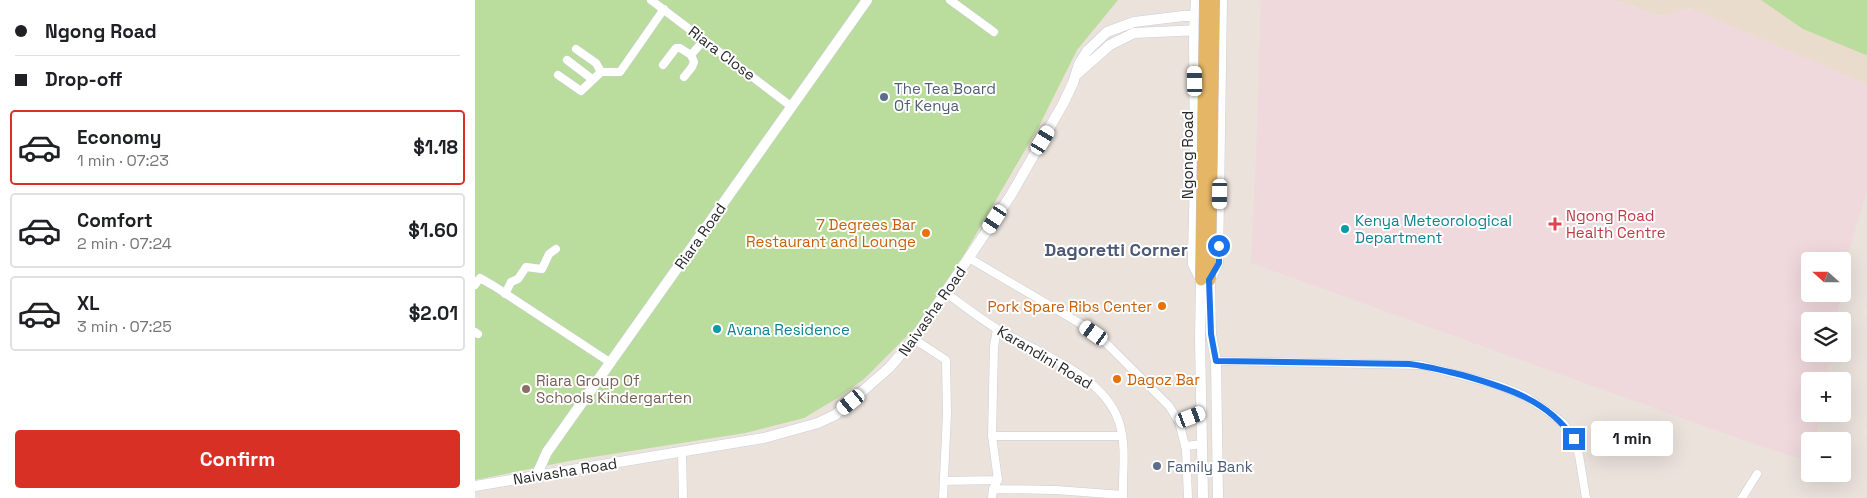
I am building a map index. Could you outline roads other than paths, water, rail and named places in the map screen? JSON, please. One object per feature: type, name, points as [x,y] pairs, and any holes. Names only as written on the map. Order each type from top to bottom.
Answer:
[{"type":"main road","name":"Riara Road","points":[[537,474],[547,452],[867,0]]},
{"type":"main road","points":[[1196,0],[1194,30],[1195,176],[1220,176]]},
{"type":"main road","name":"Ngong Road","points":[[1205,0],[1206,280],[1211,334],[1216,361],[1218,498]]},
{"type":"main road","name":"Ngong Road","points":[[1206,280],[1219,263],[1220,176],[1217,15],[1214,0]]},
{"type":"main road","name":"Ngong Road","points":[[1217,15],[1222,0]]},
{"type":"main road","points":[[1195,16],[1217,15]]},
{"type":"main road","name":"Naivasha Road","points":[[475,486],[537,474],[764,438],[830,418],[889,368],[914,340],[1011,195],[1063,104],[1079,64],[1087,51],[1107,32],[1134,22],[1195,16]]},
{"type":"main road","points":[[1075,76],[1110,45],[1134,33],[1194,30],[1217,31]]},
{"type":"main road","name":"Ngong Road","points":[[1203,498],[1200,339],[1206,280],[1217,31]]},
{"type":"main road","name":"Ngong Road","points":[[1195,176],[1193,264],[1206,280]]},
{"type":"street","name":"Riara Close","points":[[651,0],[792,107]]},
{"type":"street","points":[[950,0],[994,32]]},
{"type":"street","points":[[558,75],[579,90],[583,89],[591,79],[601,72],[620,72],[663,9]]},
{"type":"street","points":[[691,56],[704,40]]},
{"type":"street","points":[[663,65],[678,48],[693,59],[693,64],[684,77]]},
{"type":"street","points":[[576,49],[596,63],[601,72]]},
{"type":"street","points":[[567,60],[591,79]]},
{"type":"street","points":[[505,294],[511,282],[518,279],[526,268],[542,269],[549,254],[556,249]]},
{"type":"street","points":[[969,258],[1102,339],[1169,406],[1179,422],[1185,446],[1188,498]]},
{"type":"street","points":[[477,280],[505,294],[611,363]]},
{"type":"street","name":"Karandini Road","points":[[946,293],[997,329],[1078,373],[1107,399],[1115,412],[1122,436],[1123,496]]},
{"type":"street","points":[[992,498],[993,489],[998,480],[992,436],[994,347],[997,329]]},
{"type":"street","points":[[914,340],[946,360],[947,414],[943,498]]},
{"type":"street","points":[[1216,361],[1421,365],[1498,385],[1525,396],[1563,423],[1574,439],[1579,455],[1586,498]]},
{"type":"street","points":[[1179,422],[1202,413]]},
{"type":"street","points":[[992,436],[1122,436]]},
{"type":"street","points":[[1185,446],[1203,444]]},
{"type":"street","points":[[682,452],[683,498]]},
{"type":"street","points":[[1742,498],[1757,474]]},
{"type":"street","points":[[944,481],[998,480]]},
{"type":"street","points":[[993,489],[1056,490],[1123,496]]},
{"type":"place","name":"The Tea Board Of Kenya","points":[[884,97]]},
{"type":"place","name":"Ngong Road Health Centre","points":[[1555,224]]},
{"type":"place","name":"Kenya Meteorological Department","points":[[1345,229]]},
{"type":"place","name":"7 Degrees Bar Restaurant and Lounge","points":[[926,233]]},
{"type":"place","name":"Pork Spare Ribs Center","points":[[1162,306]]},
{"type":"place","name":"Avana Residence","points":[[717,329]]},
{"type":"place","name":"Dagoz Bar","points":[[1117,379]]},
{"type":"place","name":"Riara Group Of Schools Kindergarten","points":[[526,389]]},
{"type":"place","name":"Family Bank","points":[[1157,466]]},
{"type":"district","name":"Dagoretti Corner","points":[[1116,249]]}]
